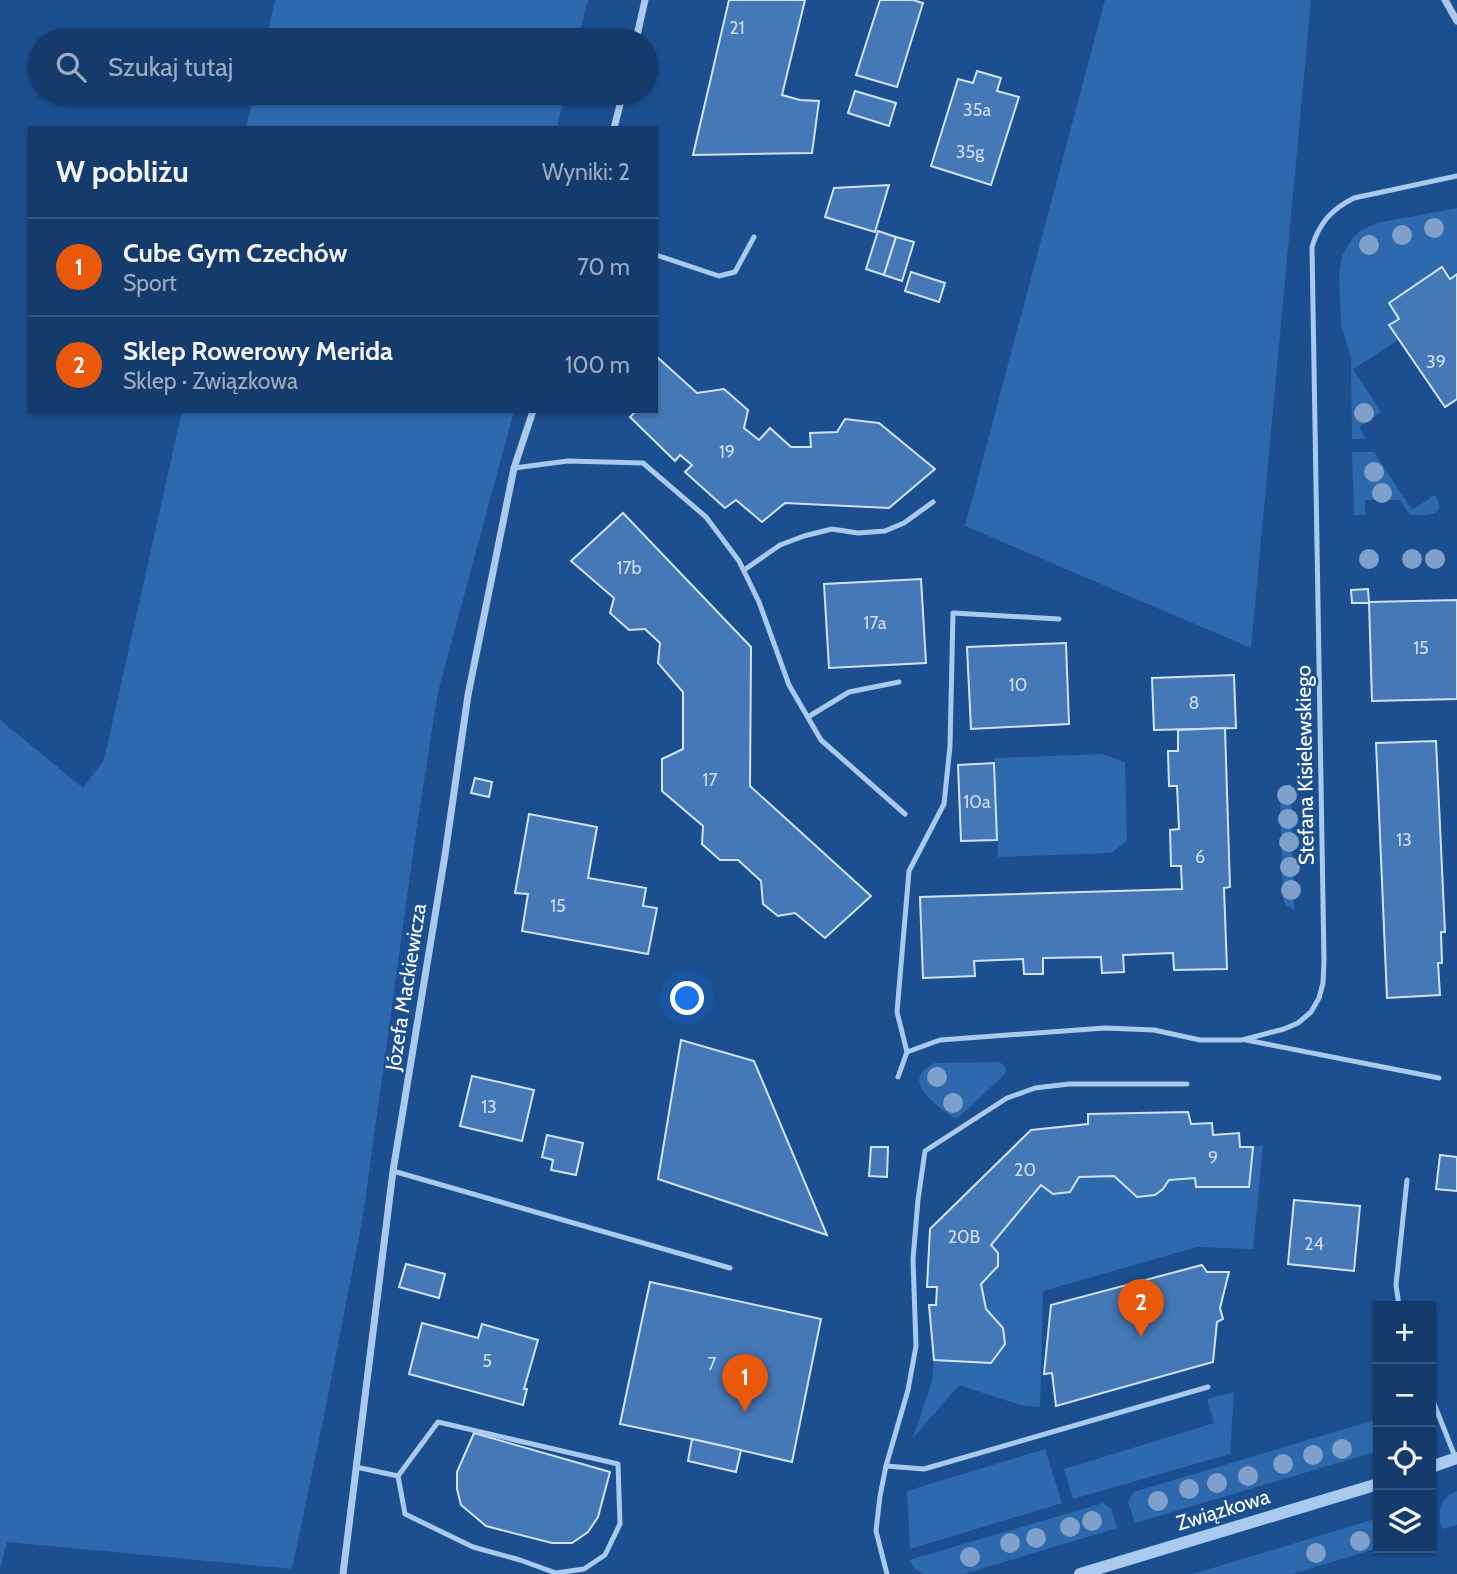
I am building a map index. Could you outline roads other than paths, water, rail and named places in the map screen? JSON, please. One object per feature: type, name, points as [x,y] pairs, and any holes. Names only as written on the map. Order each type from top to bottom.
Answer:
[{"type":"street","points":[[639,28],[646,0]]},
{"type":"street","points":[[1444,0],[1457,21]]},
{"type":"street","points":[[615,126],[620,105]]},
{"type":"street","name":"Józefa Mackiewicza","points":[[343,1574],[393,1171],[445,855],[468,695],[514,468],[532,413]]},
{"type":"street","points":[[1436,1465],[1457,1458]]},
{"type":"street","name":"Związkowa","points":[[1080,1574],[1373,1486]]},
{"type":"lane","name":"Stefana Kisielewskiego","points":[[907,1052],[940,1040],[1105,1028],[1154,1030],[1200,1040],[1242,1040],[1284,1029],[1298,1023],[1311,1012],[1323,983],[1324,947],[1312,247],[1321,225],[1339,205],[1354,198],[1457,176]]},
{"type":"lane","points":[[658,256],[719,276],[735,272],[754,237]]},
{"type":"lane","points":[[514,468],[568,461],[643,463],[706,517],[744,570],[759,602],[789,685],[821,740],[905,814]]},
{"type":"lane","points":[[744,570],[780,545],[804,536],[832,529],[858,533],[885,531],[904,523],[933,502]]},
{"type":"lane","points":[[898,1077],[907,1052],[897,1012],[909,871],[943,804],[950,746],[953,612],[1059,619]]},
{"type":"lane","points":[[808,717],[849,692],[899,682]]},
{"type":"lane","points":[[1242,1040],[1439,1077]]},
{"type":"lane","points":[[887,1574],[876,1531],[886,1466],[908,1390],[916,1346],[913,1259],[925,1151],[1007,1098],[1035,1088],[1069,1084],[1187,1084]]},
{"type":"lane","points":[[393,1171],[730,1268]]},
{"type":"lane","points":[[1398,1301],[1396,1285],[1407,1180]]},
{"type":"lane","points":[[886,1466],[924,1469],[1208,1387]]},
{"type":"lane","points":[[1436,1408],[1457,1458]]},
{"type":"lane","points":[[438,1422],[618,1464],[620,1524],[605,1555],[584,1569],[556,1573],[473,1547],[405,1514],[398,1476],[438,1422]]},
{"type":"lane","points":[[356,1467],[398,1476]]},
{"type":"place","name":"Sklep Rowerowy Merida","points":[[1141,1337]]},
{"type":"place","name":"Cube Gym Czechów","points":[[745,1412]]}]
